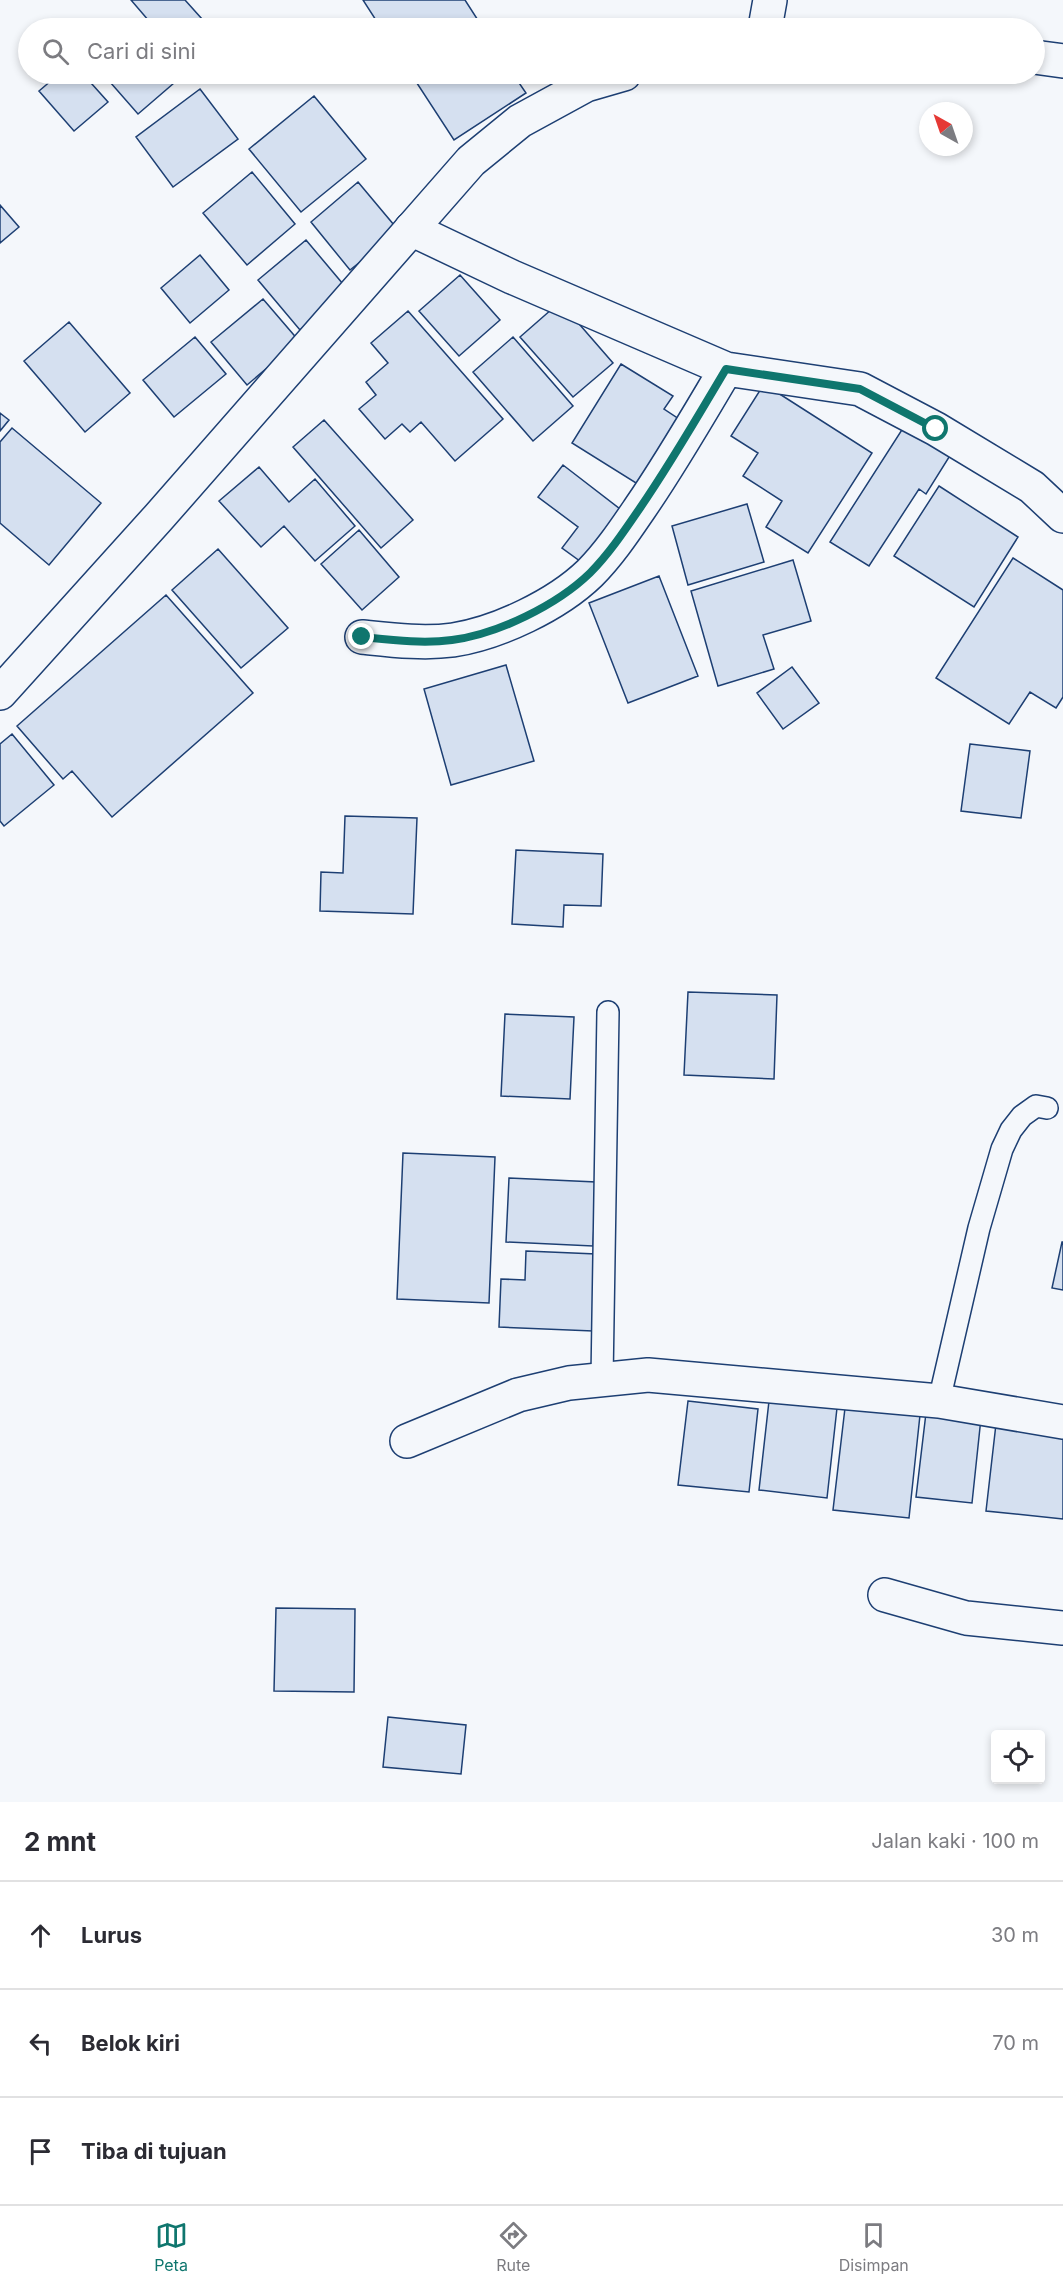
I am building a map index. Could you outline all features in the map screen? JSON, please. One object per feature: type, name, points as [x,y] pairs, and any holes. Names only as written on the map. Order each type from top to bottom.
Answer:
[{"type":"street","points":[[767,18],[770,0]]},
{"type":"street","points":[[1045,58],[1063,61]]},
{"type":"street","points":[[0,693],[158,518],[471,161],[520,121],[589,84]]},
{"type":"street","points":[[411,229],[513,277],[726,369],[860,389],[936,429],[1032,487],[1063,516]]},
{"type":"street","points":[[362,637],[404,641],[453,640],[503,626],[556,599],[590,573],[619,538],[660,478],[726,369]]},
{"type":"street","points":[[407,1441],[519,1395],[569,1383],[657,1376],[939,1401],[1063,1422]]},
{"type":"street","points":[[885,1595],[966,1618],[1063,1628]]},
{"type":"lane","points":[[602,1379],[608,1012]]},
{"type":"lane","points":[[939,1401],[979,1228],[1002,1149],[1011,1130],[1022,1116],[1036,1106],[1047,1108]]},
{"type":"building","points":[[131,0],[185,0],[201,18],[146,18]]},
{"type":"building","points":[[363,0],[465,0],[477,18],[375,18]]},
{"type":"building","points":[[47,84],[92,84],[108,102],[74,131],[39,91]]},
{"type":"building","points":[[112,84],[173,84],[138,114]]},
{"type":"building","points":[[418,84],[520,84],[526,93],[454,140]]},
{"type":"building","points":[[200,89],[238,139],[173,187],[136,137]]},
{"type":"building","points":[[314,96],[366,159],[301,212],[249,149]]},
{"type":"building","points":[[252,172],[295,224],[247,265],[203,213]]},
{"type":"building","points":[[358,182],[399,231],[350,270],[311,222]]},
{"type":"building","points":[[0,205],[19,227],[0,243]]},
{"type":"building","points":[[306,240],[348,290],[300,330],[258,280]]},
{"type":"building","points":[[200,255],[229,290],[190,323],[161,288]]},
{"type":"building","points":[[460,275],[500,320],[459,356],[419,311]]},
{"type":"building","points":[[263,299],[299,341],[247,385],[211,342]]},
{"type":"building","points":[[560,302],[613,363],[573,397],[520,337]]},
{"type":"building","points":[[408,311],[503,419],[455,461],[421,422],[410,432],[402,424],[385,439],[359,409],[376,395],[366,382],[388,363],[371,343]]},
{"type":"building","points":[[69,322],[130,393],[85,432],[24,361]]},
{"type":"building","points":[[195,337],[226,374],[174,417],[143,380]]},
{"type":"building","points":[[513,337],[573,406],[533,441],[473,372]]},
{"type":"building","points":[[621,364],[673,396],[664,409],[685,423],[644,488],[572,443]]},
{"type":"building","points":[[764,384],[872,453],[808,553],[766,527],[782,501],[743,476],[758,453],[731,436]]},
{"type":"building","points":[[0,413],[9,420],[0,431]]},
{"type":"building","points":[[324,420],[413,520],[381,548],[293,447]]},
{"type":"building","points":[[905,425],[951,454],[926,494],[919,489],[869,566],[830,542]]},
{"type":"building","points":[[12,428],[101,503],[49,565],[0,523],[0,442]]},
{"type":"building","points":[[563,465],[624,512],[584,564],[562,548],[578,527],[538,497]]},
{"type":"building","points":[[259,467],[289,502],[315,479],[355,526],[315,561],[284,526],[261,547],[219,501]]},
{"type":"building","points":[[939,486],[1018,537],[974,607],[894,556]]},
{"type":"building","points":[[747,504],[764,562],[688,585],[672,526]]},
{"type":"building","points":[[359,530],[399,577],[362,610],[321,564]]},
{"type":"building","points":[[218,549],[288,628],[241,668],[172,590]]},
{"type":"building","points":[[1013,558],[1063,590],[1063,697],[1056,708],[1030,692],[1009,724],[936,678]]},
{"type":"building","points":[[793,560],[811,621],[763,635],[774,669],[718,686],[691,591]]},
{"type":"building","points":[[659,576],[698,676],[628,703],[589,603]]},
{"type":"building","points":[[166,595],[253,693],[112,817],[72,771],[63,779],[17,726]]},
{"type":"building","points":[[506,665],[534,761],[451,785],[424,689]]},
{"type":"building","points":[[792,667],[819,703],[783,729],[757,693]]},
{"type":"building","points":[[12,734],[54,785],[4,826],[0,821],[0,744]]},
{"type":"building","points":[[970,744],[1030,751],[1021,818],[961,811]]},
{"type":"building","points":[[345,816],[417,818],[413,914],[320,911],[321,872],[343,873]]},
{"type":"building","points":[[516,850],[603,854],[601,906],[564,905],[563,927],[512,924]]},
{"type":"building","points":[[688,992],[777,995],[774,1079],[684,1075]]},
{"type":"building","points":[[505,1014],[574,1017],[570,1099],[501,1096]]},
{"type":"building","points":[[403,1153],[495,1157],[489,1303],[397,1299]]},
{"type":"building","points":[[509,1178],[596,1182],[593,1246],[506,1242]]},
{"type":"building","points":[[1063,1242],[1063,1290],[1052,1288]]},
{"type":"building","points":[[526,1251],[596,1254],[593,1331],[499,1327],[501,1279],[525,1280]]},
{"type":"building","points":[[688,1401],[758,1409],[749,1492],[678,1485]]},
{"type":"building","points":[[769,1401],[837,1408],[827,1498],[759,1490]]},
{"type":"building","points":[[845,1408],[920,1415],[909,1518],[833,1510]]},
{"type":"building","points":[[926,1413],[981,1418],[972,1503],[916,1497]]},
{"type":"building","points":[[996,1424],[1063,1430],[1063,1519],[986,1511]]},
{"type":"building","points":[[276,1608],[355,1609],[354,1692],[274,1691]]},
{"type":"building","points":[[388,1717],[466,1725],[461,1774],[383,1767]]},
{"type":"route","points":[[362,637],[404,641],[453,640],[503,626],[556,599],[590,573],[619,538],[660,478],[726,369],[860,389],[936,429]]}]
